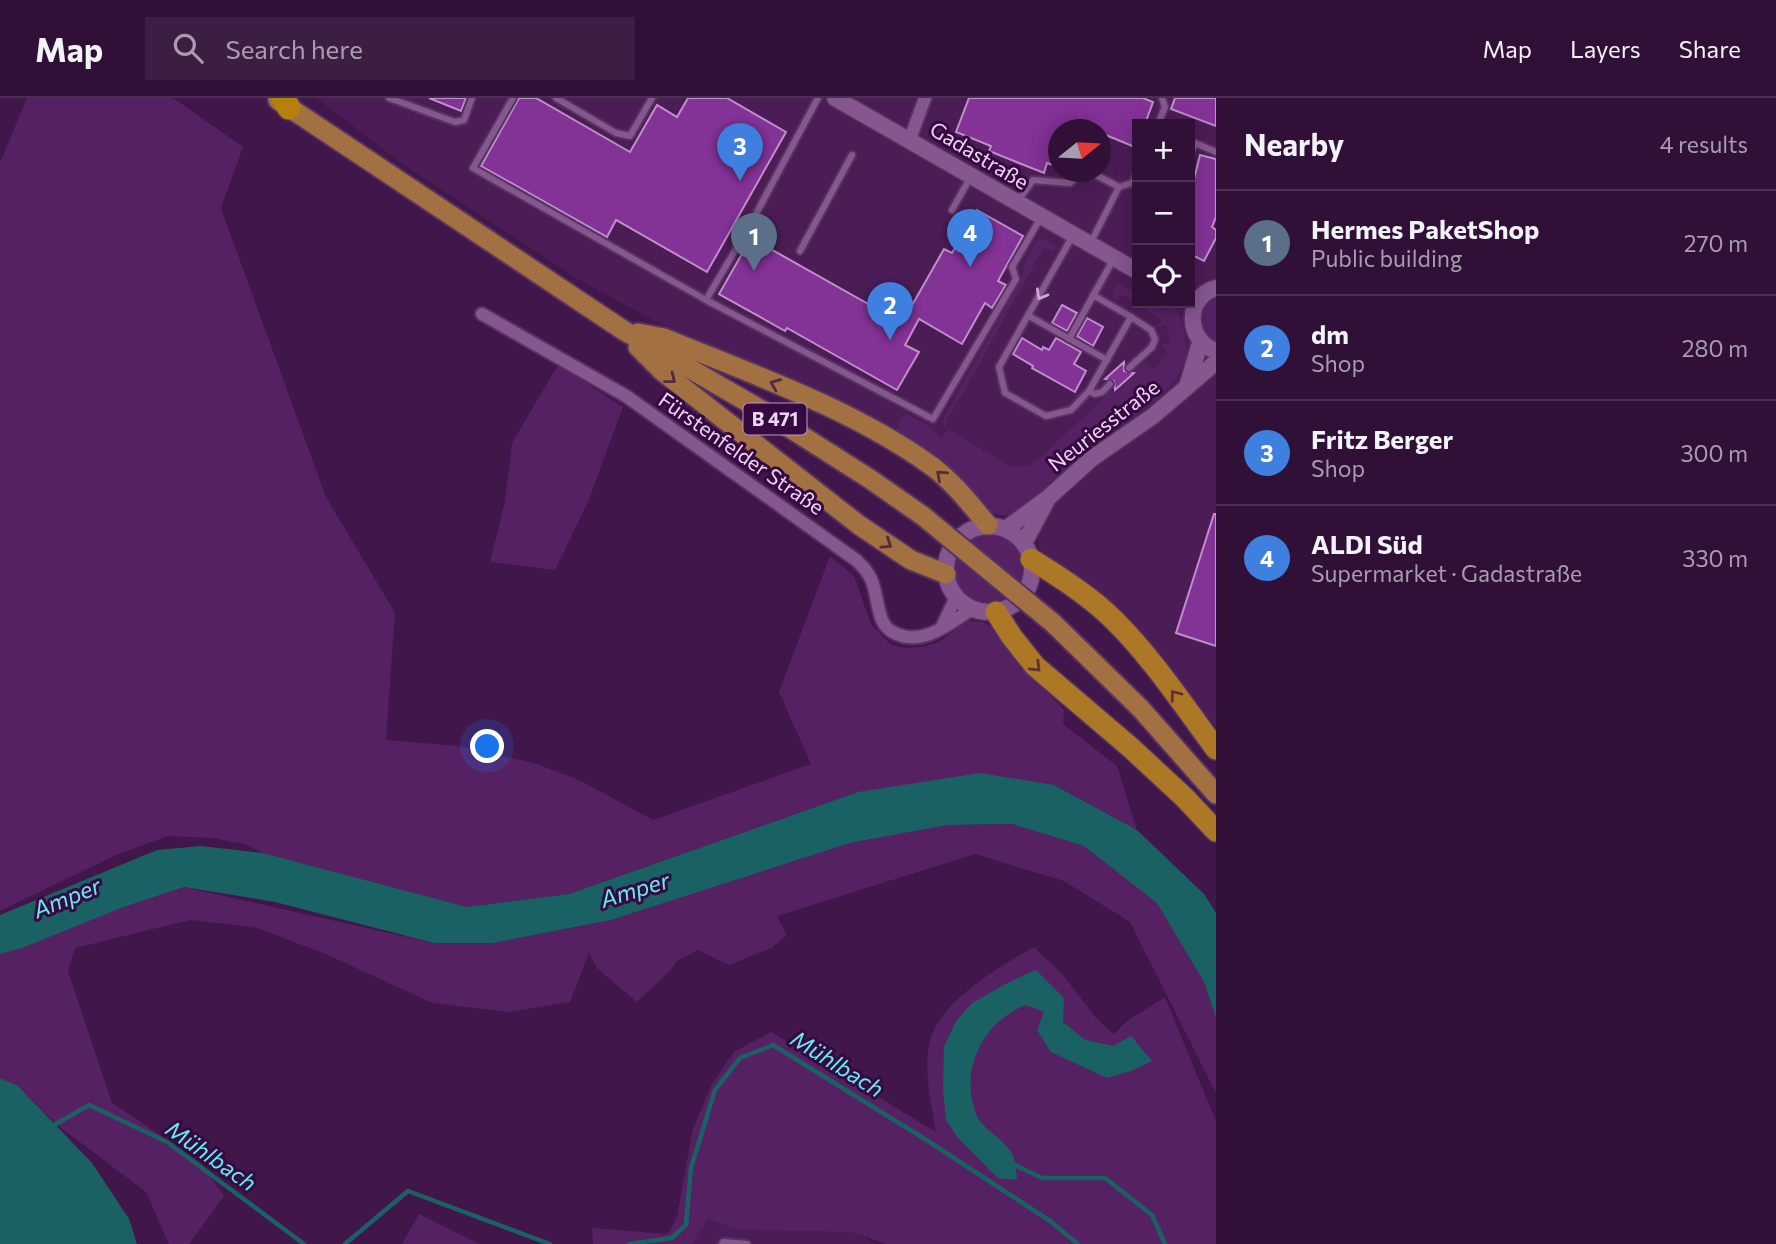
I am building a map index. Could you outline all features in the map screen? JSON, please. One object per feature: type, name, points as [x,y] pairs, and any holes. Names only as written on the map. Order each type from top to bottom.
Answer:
[{"type":"highway","points":[[1028,551],[1114,620],[1216,749]]},
{"type":"highway","points":[[996,612],[1035,666],[1139,755],[1216,831]]},
{"type":"main road","name":"B 471","points":[[282,101],[623,331],[762,411],[923,516],[1053,623],[1141,709],[1216,794]]},
{"type":"main road","points":[[623,331],[664,338],[820,403],[933,467],[997,527]]},
{"type":"main road","points":[[623,331],[662,371],[859,525],[911,560],[946,574]]},
{"type":"street","name":"Gadastraße","points":[[835,98],[1132,268]]},
{"type":"street","points":[[910,139],[925,98]]},
{"type":"street","points":[[1204,290],[1195,305],[1192,325],[1200,342],[1216,351]]},
{"type":"street","points":[[1183,308],[1192,316]]},
{"type":"street","name":"Fürstenfelder Straße","points":[[482,314],[626,396],[856,560],[867,570],[874,582],[882,620],[890,631],[911,639],[925,637],[972,609]]},
{"type":"street","name":"Neuriesstraße","points":[[1186,388],[1200,342]]},
{"type":"street","name":"Neuriesstraße","points":[[997,527],[1049,497],[1091,459],[1153,416],[1216,362]]},
{"type":"street","name":"Neuriesstraße","points":[[1028,551],[1049,497]]},
{"type":"street","points":[[997,527],[1028,551],[1032,573],[1028,587],[1021,599],[1009,607],[996,612],[972,609],[956,597],[949,587],[946,560],[956,541],[974,528],[997,527]]},
{"type":"street","points":[[942,627],[956,597]]},
{"type":"lane","points":[[389,98],[455,122],[464,120],[472,98]]},
{"type":"lane","points":[[513,98],[473,168],[706,300],[933,419],[1016,279],[1012,267],[1041,217]]},
{"type":"lane","points":[[556,98],[616,133],[630,135],[652,98]]},
{"type":"lane","points":[[706,300],[753,226],[818,98]]},
{"type":"lane","points":[[1160,119],[1165,107],[1162,98]]},
{"type":"lane","points":[[1195,143],[1216,152]]},
{"type":"lane","points":[[800,251],[852,155]]},
{"type":"lane","points":[[952,210],[972,176]]},
{"type":"lane","points":[[1017,203],[1034,180],[1048,181]]},
{"type":"lane","points":[[1109,182],[1119,187],[1132,182]]},
{"type":"lane","points":[[1090,244],[1119,187]]},
{"type":"lane","points":[[1073,235],[999,367],[1005,393],[1046,416],[1071,410],[1089,391],[1132,317]]},
{"type":"lane","points":[[1069,339],[1114,258]]},
{"type":"lane","points":[[1094,295],[1151,330],[1155,340],[1152,347],[1129,368]]},
{"type":"lane","points":[[1028,316],[1107,360]]},
{"type":"lane","points":[[1089,391],[1095,394],[1102,392],[1110,384]]},
{"type":"lane","points":[[722,1244],[747,1244]]},
{"type":"shaded area","points":[[27,98],[173,98],[243,147],[221,208],[326,497],[395,613],[386,740],[458,746],[534,763],[579,780],[653,820],[811,764],[779,692],[830,556],[854,576],[871,624],[891,645],[923,647],[939,642],[967,621],[983,622],[994,628],[1021,664],[1064,710],[1063,724],[1117,766],[1137,830],[1054,785],[858,792],[569,894],[467,907],[263,853],[245,844],[212,838],[168,836],[116,855],[0,911],[0,163]]},
{"type":"shaded area","points":[[316,98],[1216,98],[1216,738],[1045,561],[1037,532],[890,433],[809,387],[657,322],[578,279],[403,164]]},
{"type":"shaded area","points":[[1039,238],[1055,246],[1054,252],[1044,247],[946,420],[946,428],[1011,467],[1029,466],[1040,458],[1111,391],[1116,393],[1136,374],[1134,371],[1144,362],[1153,370],[1168,352],[1161,345],[1171,342],[1165,325],[1156,328],[1161,320],[1143,308],[1159,308],[1164,311],[1175,308],[1182,320],[1187,351],[1186,360],[1179,373],[1156,400],[1085,452],[1017,512],[1002,515],[987,511],[892,436],[905,413],[931,428],[941,438],[947,432],[942,421],[1022,277],[1025,262]]},
{"type":"shaded area","points":[[1119,283],[1132,291],[1132,301],[1122,294],[1116,302],[1112,295]]},
{"type":"shaded area","points":[[1216,297],[1216,343],[1205,333],[1201,313],[1209,301]]},
{"type":"shaded area","points":[[558,365],[623,407],[588,502],[555,570],[490,562],[505,501],[512,443]]},
{"type":"shaded area","points":[[989,535],[1002,538],[1013,545],[1020,556],[1023,569],[1020,582],[1013,593],[1002,600],[989,603],[976,600],[965,593],[958,582],[955,569],[958,556],[965,545],[976,538]]},
{"type":"shaded area","points":[[1012,824],[1084,846],[1158,903],[1204,982],[1216,1018],[1216,1093],[1130,922],[1064,881],[975,854],[777,916],[787,935],[771,948],[729,965],[698,950],[677,961],[637,1002],[597,968],[589,953],[570,1002],[508,1012],[432,1003],[326,954],[254,927],[190,920],[75,948],[68,971],[112,1103],[201,1163],[224,1196],[189,1244],[169,1244],[146,1192],[56,1124],[18,1086],[0,1078],[0,954],[184,887],[434,943],[493,943],[611,920],[846,844],[944,825]]},
{"type":"shaded area","points":[[1034,947],[1063,975],[1096,1018],[1114,1034],[1127,1021],[1165,997],[1216,1121],[1216,1244],[887,1244],[852,1232],[738,1230],[708,1219],[691,1244],[593,1244],[592,1228],[668,1234],[677,1217],[693,1129],[712,1084],[734,1052],[771,1032],[936,1132],[927,1067],[934,1029],[944,1014],[971,987]]},
{"type":"shaded area","points":[[419,1214],[479,1244],[402,1244]]},
{"type":"shaded area","points":[[708,1219],[738,1230],[856,1232],[876,1244],[691,1244]]},
{"type":"water","name":"Amper","points":[[980,773],[1054,785],[1137,830],[1204,894],[1216,913],[1216,1018],[1204,982],[1157,903],[1084,846],[1012,824],[947,825],[850,843],[611,920],[493,943],[434,943],[275,902],[184,887],[0,954],[0,915],[157,850],[201,846],[263,853],[467,907],[569,894],[858,792]]},
{"type":"water","points":[[1036,970],[1064,998],[1063,1022],[1085,1040],[1113,1046],[1131,1036],[1152,1061],[1107,1078],[1051,1052],[1037,1030],[1044,1012],[1026,1005],[1011,1012],[987,1035],[978,1049],[971,1081],[972,1097],[979,1120],[1004,1143],[1014,1160],[1017,1180],[998,1178],[958,1138],[946,1120],[943,1089],[944,1047],[956,1021],[972,1003]]},
{"type":"water","points":[[0,1078],[18,1086],[92,1163],[129,1219],[137,1244],[0,1244]]},
{"type":"building","points":[[429,98],[466,98],[461,111]]},
{"type":"building","points":[[519,98],[536,98],[630,152],[657,105],[677,117],[688,98],[727,98],[786,132],[707,272],[616,220],[607,237],[481,166]]},
{"type":"building","points":[[969,98],[1143,98],[1153,102],[1147,119],[1132,119],[1132,146],[1111,137],[1111,119],[1048,119],[1048,163],[1044,173],[989,151],[991,146],[956,132]]},
{"type":"building","points":[[1175,98],[1216,98],[1216,126],[1171,109]]},
{"type":"building","points":[[1200,155],[1216,159],[1216,217],[1212,227],[1216,230],[1216,238],[1204,261],[1195,256],[1195,175]]},
{"type":"building","points":[[977,210],[1023,236],[998,281],[1006,285],[992,308],[985,303],[962,344],[919,319],[905,345],[919,352],[897,390],[787,328],[785,331],[719,294],[751,238],[902,323],[944,249],[952,253]]},
{"type":"building","points":[[1062,305],[1077,313],[1067,331],[1052,323]]},
{"type":"building","points":[[1087,318],[1103,327],[1093,346],[1077,336]]},
{"type":"building","points":[[1022,338],[1042,350],[1043,347],[1049,350],[1056,338],[1081,352],[1074,364],[1086,371],[1075,392],[1013,354]]},
{"type":"building","points":[[1124,362],[1124,371],[1134,373],[1115,390],[1114,381],[1105,379]]},
{"type":"building","points":[[1216,514],[1216,646],[1176,633]]},
{"type":"waterway","name":"Mühlbach","points":[[629,1244],[672,1238],[686,1225],[691,1168],[715,1090],[740,1058],[773,1045],[928,1141],[1050,1221],[1078,1244]]},
{"type":"waterway","name":"Mühlbach","points":[[56,1124],[89,1105],[167,1142],[304,1244]]},
{"type":"waterway","points":[[1011,1163],[1042,1178],[1105,1178],[1152,1215],[1165,1244]]},
{"type":"waterway","name":"Mühlbach","points":[[345,1244],[408,1191],[550,1244]]},
{"type":"place","name":"Fritz Berger","points":[[740,181]]},
{"type":"place","name":"ALDI Süd","points":[[970,267]]},
{"type":"place","name":"Hermes PaketShop","points":[[754,271]]},
{"type":"place","name":"dm","points":[[890,340]]}]
